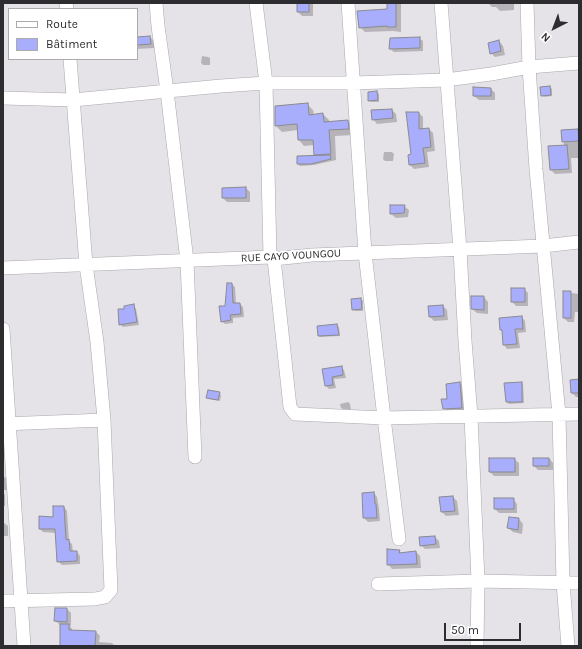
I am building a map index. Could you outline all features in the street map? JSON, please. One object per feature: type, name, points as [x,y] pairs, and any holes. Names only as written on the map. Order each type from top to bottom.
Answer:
[{"type":"street","points":[[156,3],[187,261],[195,457]]},
{"type":"street","points":[[256,3],[266,83],[272,258],[290,407],[295,414],[384,418],[579,414]]},
{"type":"street","points":[[348,3],[365,253],[384,418],[400,538]]},
{"type":"street","points":[[441,3],[471,416],[478,581],[477,646]]},
{"type":"street","points":[[527,3],[529,67],[543,246],[560,415],[563,583],[568,646]]},
{"type":"street","points":[[3,601],[21,602],[95,599],[105,597],[111,590],[104,420],[86,265],[70,60]]},
{"type":"street","points":[[3,98],[73,100],[266,83],[353,83],[446,80],[529,67],[579,63]]},
{"type":"street","name":"RUE CAYO VOUNGOU","points":[[3,268],[272,258],[312,254],[460,250],[543,246],[579,242]]},
{"type":"street","points":[[3,328],[6,423],[24,646]]},
{"type":"street","points":[[6,423],[104,420]]},
{"type":"street","points":[[378,584],[478,581],[579,583]]},
{"type":"building","points":[[297,3],[309,3],[309,12],[297,12]]},
{"type":"building","points":[[387,3],[396,3],[396,27],[387,26],[359,28],[357,11],[387,9]]},
{"type":"building","points":[[150,36],[151,44],[138,45],[138,37]]},
{"type":"building","points":[[420,37],[420,48],[389,49],[390,38]]},
{"type":"building","points":[[499,40],[501,51],[490,54],[488,43]]},
{"type":"building","points":[[550,86],[551,95],[541,96],[540,87]]},
{"type":"building","points":[[473,87],[491,88],[491,96],[473,96]]},
{"type":"building","points":[[377,91],[378,100],[368,101],[368,92]]},
{"type":"building","points":[[308,103],[309,115],[323,113],[324,122],[348,120],[349,129],[329,130],[331,154],[314,155],[313,140],[298,140],[297,124],[275,126],[275,106]]},
{"type":"building","points":[[392,109],[393,118],[372,120],[371,110]]},
{"type":"building","points":[[406,112],[419,112],[419,129],[429,128],[431,147],[423,148],[425,163],[409,165],[408,155],[411,154]]},
{"type":"building","points":[[578,129],[579,141],[562,142],[561,130]]},
{"type":"building","points":[[567,145],[569,169],[550,170],[548,146]]},
{"type":"building","points":[[330,155],[331,159],[311,164],[297,164],[297,156]]},
{"type":"building","points":[[246,187],[246,198],[222,198],[222,188]]},
{"type":"building","points":[[390,205],[405,205],[404,213],[390,214]]},
{"type":"building","points":[[227,283],[232,283],[233,303],[240,303],[241,314],[230,315],[231,320],[221,322],[219,306],[225,306]]},
{"type":"building","points":[[511,288],[525,288],[525,302],[511,302]]},
{"type":"building","points":[[563,291],[571,291],[571,318],[563,318]]},
{"type":"building","points":[[471,296],[484,296],[484,310],[471,309]]},
{"type":"building","points":[[361,298],[362,309],[352,310],[351,299]]},
{"type":"building","points":[[134,304],[137,322],[119,325],[118,309],[124,309],[124,306]]},
{"type":"building","points":[[443,305],[444,316],[429,317],[428,306]]},
{"type":"building","points":[[522,316],[523,329],[515,329],[517,344],[503,345],[502,330],[500,330],[499,318]]},
{"type":"building","points":[[337,324],[339,335],[318,336],[317,326]]},
{"type":"building","points":[[342,366],[343,375],[332,377],[333,385],[325,386],[322,369]]},
{"type":"building","points":[[579,379],[579,393],[571,393],[570,380]]},
{"type":"building","points":[[460,382],[462,408],[443,409],[441,399],[447,399],[446,384]]},
{"type":"building","points":[[522,382],[522,402],[506,402],[504,383]]},
{"type":"building","points":[[208,390],[220,392],[218,400],[206,398]]},
{"type":"building","points":[[489,458],[515,458],[515,472],[489,472]]},
{"type":"building","points":[[533,458],[549,458],[549,466],[533,466]]},
{"type":"building","points":[[374,492],[377,518],[363,518],[362,493]]},
{"type":"building","points":[[453,496],[455,511],[441,512],[439,497]]},
{"type":"building","points":[[494,498],[514,498],[514,509],[494,509]]},
{"type":"building","points":[[53,506],[64,506],[66,540],[69,539],[70,551],[77,551],[77,561],[57,562],[55,529],[39,529],[39,516],[53,517]]},
{"type":"building","points":[[509,517],[519,518],[518,530],[507,528]]},
{"type":"building","points":[[435,536],[436,544],[420,546],[419,537]]},
{"type":"building","points":[[387,549],[400,550],[399,553],[416,551],[417,564],[387,565]]},
{"type":"building","points":[[55,608],[67,608],[67,622],[54,621]]},
{"type":"building","points":[[60,624],[69,624],[69,630],[96,631],[95,646],[60,646]]}]
